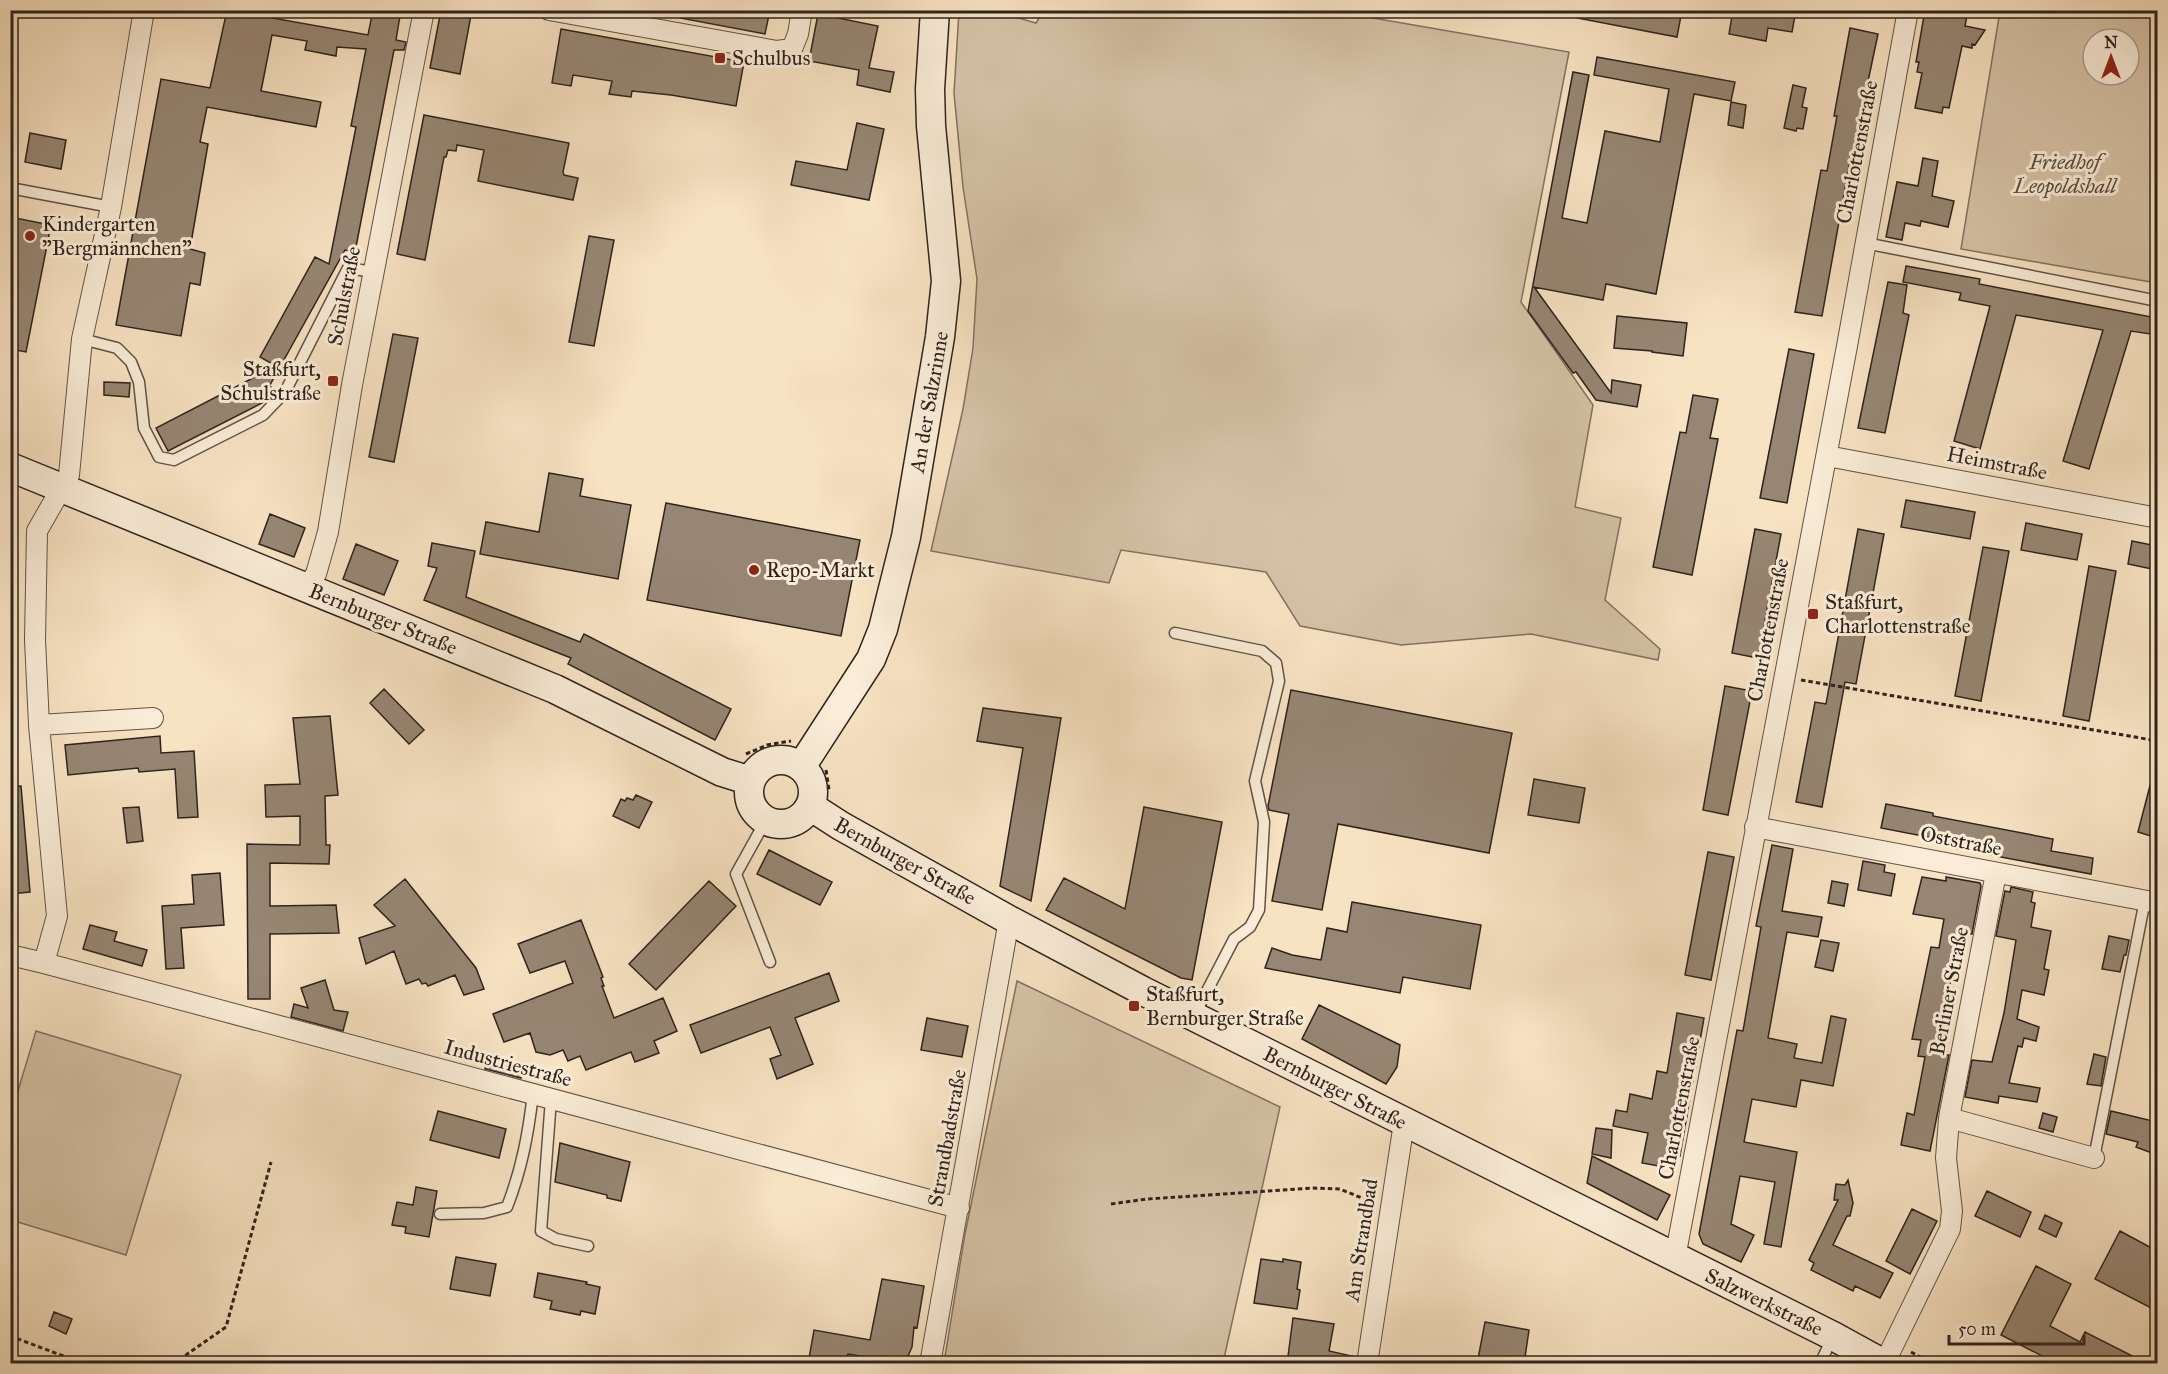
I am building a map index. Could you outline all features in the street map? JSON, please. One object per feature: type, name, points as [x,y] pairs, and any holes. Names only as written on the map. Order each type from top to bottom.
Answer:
[{"type":"main road","name":"An der Salzrinne","points":[[801,767],[871,659],[883,629],[906,537],[940,337],[946,281],[931,126],[930,89],[935,10]]},
{"type":"main road","name":"Bernburger Straße","points":[[10,467],[555,689],[722,772],[751,781]]},
{"type":"main road","points":[[773,762],[792,762],[801,767],[811,781],[813,798],[810,806],[796,820],[776,823],[766,820],[759,814],[750,799],[751,781],[756,772],[773,762]]},
{"type":"main road","name":"Bernburger Straße","points":[[810,806],[841,826],[1010,920],[1194,1017],[1675,1258]]},
{"type":"main road","name":"Salzwerkstraße","points":[[1675,1258],[1833,1336],[1884,1364]]},
{"type":"street","points":[[44,963],[57,916],[39,725],[34,640],[37,531],[69,475],[82,339],[111,207],[144,10]]},
{"type":"street","name":"Schulstraße","points":[[306,588],[316,574],[327,532],[373,272],[424,10]]},
{"type":"street","points":[[549,10],[777,51],[792,49],[798,34],[802,10]]},
{"type":"street","name":"Charlottenstraße","points":[[1675,1258],[1783,677],[1827,456],[1908,10]]},
{"type":"street","name":"Heimstraße","points":[[1827,456],[2157,518]]},
{"type":"street","points":[[39,725],[153,718]]},
{"type":"street","name":"Oststraße","points":[[1755,827],[2151,902]]},
{"type":"street","name":"Berliner Straße","points":[[1884,1364],[1950,1228],[1952,1211],[1946,1158],[1949,1118],[1996,873]]},
{"type":"street","name":"Strandbadstraße","points":[[930,1364],[1010,920]]},
{"type":"street","name":"Industriestraße","points":[[10,955],[958,1208]]},
{"type":"street","points":[[1949,1118],[2094,1158]]},
{"type":"street","name":"Am Strandbad","points":[[1367,1364],[1404,1123]]},
{"type":"lane","points":[[10,188],[111,207]]},
{"type":"lane","points":[[1865,243],[2157,301]]},
{"type":"lane","points":[[82,339],[117,348],[131,362],[139,382],[144,428],[159,457],[174,460],[263,416],[285,392],[348,268],[373,272]]},
{"type":"lane","points":[[1175,633],[1262,651],[1276,663],[1279,681],[1255,781],[1264,822],[1259,910],[1250,927],[1234,939],[1194,1017]]},
{"type":"lane","points":[[766,820],[736,874],[770,962]]},
{"type":"lane","points":[[2094,1158],[2151,902]]},
{"type":"lane","points":[[440,1214],[484,1213],[507,1207],[520,1173],[528,1131],[542,1097]]},
{"type":"lane","points":[[542,1097],[540,1231],[556,1239],[588,1246]]},
{"type":"lane","points":[[1820,1364],[1833,1336]]},
{"type":"path","points":[[1783,677],[2157,741]]},
{"type":"path","points":[[173,1364],[226,1326],[272,1162]]},
{"type":"path","points":[[1110,1204],[1147,1199],[1312,1188],[1340,1189],[1390,1209]]},
{"type":"path","points":[[10,1336],[85,1364]]},
{"type":"green space","points":[[959,11],[994,11],[1036,23],[1043,11],[1333,11],[1569,52],[1521,302],[1593,405],[1575,507],[1621,518],[1605,600],[1660,649],[1658,660],[1531,634],[1401,645],[1300,626],[1266,572],[1121,550],[1109,583],[931,551],[963,409],[973,348],[977,279],[963,187],[954,93]]},
{"type":"green space","name":"Friedhof Leopoldshall","points":[[2000,11],[2157,11],[2157,283],[1961,249]]},
{"type":"green space","points":[[1017,981],[1280,1107],[1223,1363],[944,1363],[965,1234]]},
{"type":"green space","points":[[36,1031],[181,1075],[126,1255],[11,1220],[11,1114]]},
{"type":"building","points":[[227,10],[368,35],[373,10],[401,10],[396,40],[406,42],[404,50],[394,50],[355,252],[345,250],[270,385],[274,393],[266,401],[168,451],[156,428],[276,366],[260,357],[315,257],[329,264],[356,127],[351,126],[366,49],[337,47],[336,56],[305,50],[307,41],[272,35],[261,91],[321,102],[316,127],[207,107],[200,142],[208,144],[190,249],[205,253],[200,285],[190,283],[181,336],[116,325],[161,79],[210,88]]},
{"type":"building","points":[[441,10],[472,10],[460,74],[430,68]]},
{"type":"building","points":[[681,10],[770,10],[765,34],[680,18]]},
{"type":"building","points":[[1578,10],[1682,10],[1677,37],[1577,18]]},
{"type":"building","points":[[1733,10],[1769,16],[1770,10],[1796,10],[1792,32],[1768,28],[1766,41],[1729,34]]},
{"type":"building","points":[[1925,10],[1968,10],[1965,26],[1985,30],[1975,45],[1972,44],[1972,48],[1962,46],[1949,108],[1943,107],[1942,113],[1915,108],[1922,73],[1917,72],[1919,62],[1916,62]]},
{"type":"building","points":[[818,14],[878,26],[869,68],[894,72],[890,92],[857,85],[859,70],[809,61]]},
{"type":"building","points":[[1850,28],[1878,34],[1856,156],[1851,155],[1822,316],[1795,312],[1821,170],[1827,171],[1837,116],[1834,116]]},
{"type":"building","points":[[561,29],[744,62],[736,106],[632,91],[631,97],[609,94],[612,81],[573,75],[571,86],[552,83]]},
{"type":"building","points":[[1597,57],[1735,82],[1731,101],[1694,94],[1656,294],[1606,284],[1603,300],[1534,287],[1611,393],[1612,380],[1641,385],[1637,407],[1596,400],[1576,372],[1573,373],[1528,311],[1573,72],[1589,75],[1562,218],[1587,223],[1605,131],[1660,142],[1669,89],[1594,75]]},
{"type":"building","points":[[1793,85],[1806,88],[1802,107],[1807,108],[1803,129],[1797,128],[1796,131],[1784,128]]},
{"type":"building","points":[[1731,102],[1746,105],[1743,128],[1728,125]]},
{"type":"building","points":[[424,115],[569,143],[563,172],[564,175],[578,178],[573,200],[478,181],[484,150],[457,145],[456,151],[448,150],[444,157],[425,260],[397,254]]},
{"type":"building","points":[[857,123],[884,129],[869,200],[791,185],[796,161],[847,170]]},
{"type":"building","points":[[30,133],[66,140],[61,169],[25,162]]},
{"type":"building","points":[[1923,158],[1938,161],[1932,196],[1954,201],[1948,227],[1921,221],[1920,226],[1905,223],[1902,240],[1886,237],[1897,182],[1918,186]]},
{"type":"building","points":[[10,217],[51,225],[26,352],[10,349]]},
{"type":"building","points":[[589,236],[614,240],[594,346],[569,342]]},
{"type":"building","points":[[1906,266],[1980,279],[1979,284],[2157,318],[2157,335],[2131,331],[2089,469],[2063,461],[2103,330],[2016,315],[1980,449],[1954,441],[1990,306],[1959,300],[1961,293],[1903,282]]},
{"type":"building","points":[[1888,282],[1907,285],[1903,313],[1909,315],[1885,433],[1858,428]]},
{"type":"building","points":[[1617,316],[1687,323],[1683,356],[1614,348]]},
{"type":"building","points":[[393,334],[418,338],[394,462],[369,457]]},
{"type":"building","points":[[1789,349],[1814,354],[1787,503],[1760,498]]},
{"type":"building","points":[[104,382],[130,383],[129,397],[104,395]]},
{"type":"building","points":[[1693,395],[1718,399],[1710,438],[1718,439],[1692,575],[1653,567],[1680,432],[1686,433]]},
{"type":"building","points":[[549,473],[583,479],[580,496],[631,505],[618,579],[480,554],[486,522],[539,532]]},
{"type":"building","points":[[1906,500],[1975,512],[1970,539],[1901,527]]},
{"type":"building","name":"Repo-Markt","points":[[666,503],[860,540],[841,636],[647,600]]},
{"type":"building","points":[[270,514],[305,528],[294,557],[259,544]]},
{"type":"building","points":[[2026,523],[2082,534],[2077,560],[2021,550]]},
{"type":"building","points":[[1755,529],[1781,534],[1758,658],[1732,653]]},
{"type":"building","points":[[1858,529],[1884,534],[1856,684],[1845,682],[1822,807],[1796,802],[1815,702],[1826,704]]},
{"type":"building","points":[[2132,541],[2157,546],[2157,570],[2128,564]]},
{"type":"building","points":[[432,543],[475,551],[466,597],[580,642],[584,634],[731,709],[715,740],[568,664],[571,658],[424,600],[437,568],[428,566]]},
{"type":"building","points":[[356,544],[398,561],[384,595],[343,579]]},
{"type":"building","points":[[1983,547],[2009,551],[1981,701],[1955,696]]},
{"type":"building","points":[[2089,566],[2116,571],[2089,721],[2063,716]]},
{"type":"building","points":[[1725,686],[1752,691],[1728,815],[1703,810]]},
{"type":"building","points":[[384,689],[424,730],[409,744],[370,703]]},
{"type":"building","points":[[1291,690],[1512,733],[1489,853],[1338,824],[1322,910],[1272,901],[1289,814],[1269,810],[1268,806]]},
{"type":"building","points":[[983,708],[1061,718],[1031,901],[1000,886],[1023,748],[977,741]]},
{"type":"building","points":[[330,716],[338,795],[325,796],[326,845],[330,845],[329,864],[270,863],[270,906],[336,905],[339,933],[270,934],[270,999],[248,999],[247,844],[300,845],[300,816],[266,817],[265,785],[300,784],[293,718]]},
{"type":"building","points":[[160,736],[161,753],[194,751],[198,817],[178,818],[175,769],[139,772],[138,768],[68,775],[65,745]]},
{"type":"building","points":[[2153,774],[2157,775],[2157,838],[2138,832]]},
{"type":"building","points":[[1534,779],[1585,788],[1579,823],[1528,815]]},
{"type":"building","points":[[21,786],[30,892],[10,894],[10,787]]},
{"type":"building","points":[[636,795],[652,802],[639,828],[613,816],[621,799],[633,800]]},
{"type":"building","points":[[1886,804],[1933,813],[1933,816],[2053,839],[2051,851],[2093,858],[2091,874],[1953,848],[1954,842],[1881,828]]},
{"type":"building","points":[[139,807],[143,841],[127,843],[123,808]]},
{"type":"building","points":[[1144,807],[1222,822],[1192,980],[1181,978],[1046,910],[1064,878],[1125,909]]},
{"type":"building","points":[[1772,845],[1793,849],[1782,911],[1822,917],[1818,937],[1787,932],[1768,1038],[1797,1044],[1794,1058],[1822,1063],[1831,1016],[1846,1019],[1833,1086],[1801,1080],[1796,1107],[1752,1099],[1744,1142],[1797,1152],[1781,1247],[1764,1244],[1775,1182],[1740,1176],[1731,1224],[1754,1235],[1741,1262],[1703,1244],[1699,1234],[1737,1030],[1743,1031],[1761,927],[1756,926]]},
{"type":"building","points":[[769,850],[832,882],[820,905],[757,874]]},
{"type":"building","points":[[1708,852],[1734,857],[1711,980],[1685,975]]},
{"type":"building","points":[[1863,861],[1885,865],[1884,872],[1895,874],[1891,896],[1858,890]]},
{"type":"building","points":[[220,873],[224,925],[181,928],[184,968],[166,969],[162,906],[194,904],[192,875]]},
{"type":"building","points":[[1922,877],[1946,881],[1946,877],[1980,883],[1981,886],[1972,934],[1967,933],[1965,943],[1958,942],[1938,1047],[1947,1048],[1946,1055],[1949,1055],[1930,1151],[1901,1145],[1907,1113],[1914,1115],[1925,1057],[1918,1056],[1921,1040],[1912,1039],[1931,947],[1939,948],[1944,919],[1913,914]]},
{"type":"building","points":[[405,879],[476,968],[484,989],[464,995],[455,975],[428,986],[426,983],[422,984],[419,979],[406,984],[394,951],[366,964],[359,938],[395,926],[374,905]]},
{"type":"building","points":[[709,881],[736,906],[656,990],[629,964]]},
{"type":"building","points":[[1832,881],[1848,884],[1844,906],[1828,903]]},
{"type":"building","points":[[2011,887],[2033,892],[2031,902],[2035,903],[2031,927],[2051,931],[2044,969],[2049,970],[2044,995],[2022,990],[2017,1019],[2039,1027],[2036,1041],[2024,1038],[2022,1047],[2018,1046],[2009,1083],[2040,1088],[2037,1102],[1999,1096],[1998,1103],[1965,1097],[1972,1060],[1992,1062],[2004,1013],[2016,940],[1996,936],[2005,891],[2010,892]]},
{"type":"building","points":[[1352,902],[1481,925],[1470,989],[1403,977],[1400,993],[1265,968],[1272,948],[1292,955],[1321,960],[1327,928],[1347,932]]},
{"type":"building","points":[[581,920],[603,977],[601,978],[604,986],[602,986],[614,1018],[663,998],[677,1031],[654,1041],[659,1053],[635,1062],[631,1052],[586,1070],[580,1056],[568,1061],[563,1050],[550,1055],[536,1052],[530,1033],[504,1042],[493,1014],[573,983],[565,961],[530,973],[518,944]]},
{"type":"building","points":[[90,925],[117,932],[114,941],[147,950],[142,966],[83,949]]},
{"type":"building","points":[[2109,936],[2129,940],[2120,972],[2102,969]]},
{"type":"building","points":[[1821,940],[1839,943],[1833,971],[1815,967]]},
{"type":"building","points":[[829,973],[839,1001],[795,1018],[813,1064],[777,1079],[770,1059],[781,1055],[770,1027],[701,1053],[690,1025]]},
{"type":"building","points":[[325,980],[334,1010],[348,1012],[343,1031],[291,1017],[294,1004],[308,1008],[301,988]]},
{"type":"building","points":[[1319,1005],[1400,1045],[1397,1067],[1386,1084],[1302,1039]]},
{"type":"building","points":[[1677,1013],[1704,1018],[1680,1156],[1678,1155],[1675,1169],[1642,1163],[1648,1133],[1613,1126],[1616,1110],[1627,1112],[1630,1094],[1652,1099],[1657,1071],[1667,1073]]},
{"type":"building","points":[[927,1018],[968,1026],[962,1057],[921,1050]]},
{"type":"building","points":[[2094,1054],[2106,1057],[2101,1086],[2087,1084]]},
{"type":"building","points":[[488,1058],[524,1068],[521,1078],[485,1069]]},
{"type":"building","points":[[438,1111],[506,1129],[499,1158],[430,1140]]},
{"type":"building","points":[[2111,1111],[2157,1122],[2157,1155],[2136,1147],[2138,1142],[2106,1134]]},
{"type":"building","points":[[2043,1113],[2057,1117],[2053,1132],[2039,1128]]},
{"type":"building","points":[[1596,1128],[1612,1130],[1611,1158],[1592,1154]]},
{"type":"building","points":[[560,1143],[630,1162],[621,1201],[607,1198],[607,1195],[555,1182]]},
{"type":"building","points":[[1592,1156],[1670,1195],[1657,1220],[1587,1183]]},
{"type":"building","points":[[1848,1180],[1853,1203],[1850,1216],[1847,1216],[1833,1245],[1893,1273],[1880,1298],[1855,1286],[1853,1291],[1811,1270],[1814,1263],[1809,1260],[1838,1200],[1834,1200],[1836,1184],[1845,1185]]},
{"type":"building","points":[[416,1187],[437,1191],[429,1237],[405,1233],[406,1227],[392,1225],[397,1202],[413,1205]]},
{"type":"building","points":[[1987,1191],[2031,1212],[2020,1237],[1975,1216]]},
{"type":"building","points":[[1912,1209],[1937,1221],[1910,1274],[1886,1261]]},
{"type":"building","points":[[2045,1215],[2062,1223],[2056,1237],[2039,1229]]},
{"type":"building","points":[[2120,1231],[2157,1251],[2157,1311],[2095,1279]]},
{"type":"building","points":[[456,1257],[496,1264],[490,1296],[450,1289]]},
{"type":"building","points":[[1261,1259],[1301,1262],[1297,1309],[1254,1303]]},
{"type":"building","points":[[2036,1266],[2071,1284],[2050,1326],[2080,1342],[2085,1332],[2148,1364],[2058,1364],[2001,1335]]},
{"type":"building","points":[[538,1273],[587,1282],[586,1284],[600,1287],[595,1314],[581,1311],[580,1315],[550,1309],[552,1301],[534,1297]]},
{"type":"building","points":[[882,1279],[924,1286],[917,1328],[914,1327],[912,1347],[905,1363],[848,1354],[846,1364],[808,1364],[814,1330],[870,1340]]},
{"type":"building","points":[[54,1312],[72,1319],[66,1334],[49,1326]]},
{"type":"building","points":[[1293,1318],[1334,1324],[1329,1351],[1356,1357],[1355,1364],[1287,1364]]},
{"type":"building","points":[[1485,1322],[1529,1330],[1524,1364],[1477,1364]]},
{"type":"place","name":"Schulbus","points":[[720,58]]},
{"type":"place","name":"Kindergarten \"Bergmännchen\"","points":[[30,236]]},
{"type":"place","name":"Staßfurt, Schulstraße","points":[[333,381]]},
{"type":"place","name":"Repo-Markt","points":[[754,570]]},
{"type":"place","name":"Staßfurt, Charlottenstraße","points":[[1813,614]]},
{"type":"place","name":"Staßfurt, Bernburger Straße","points":[[1134,1006]]}]
